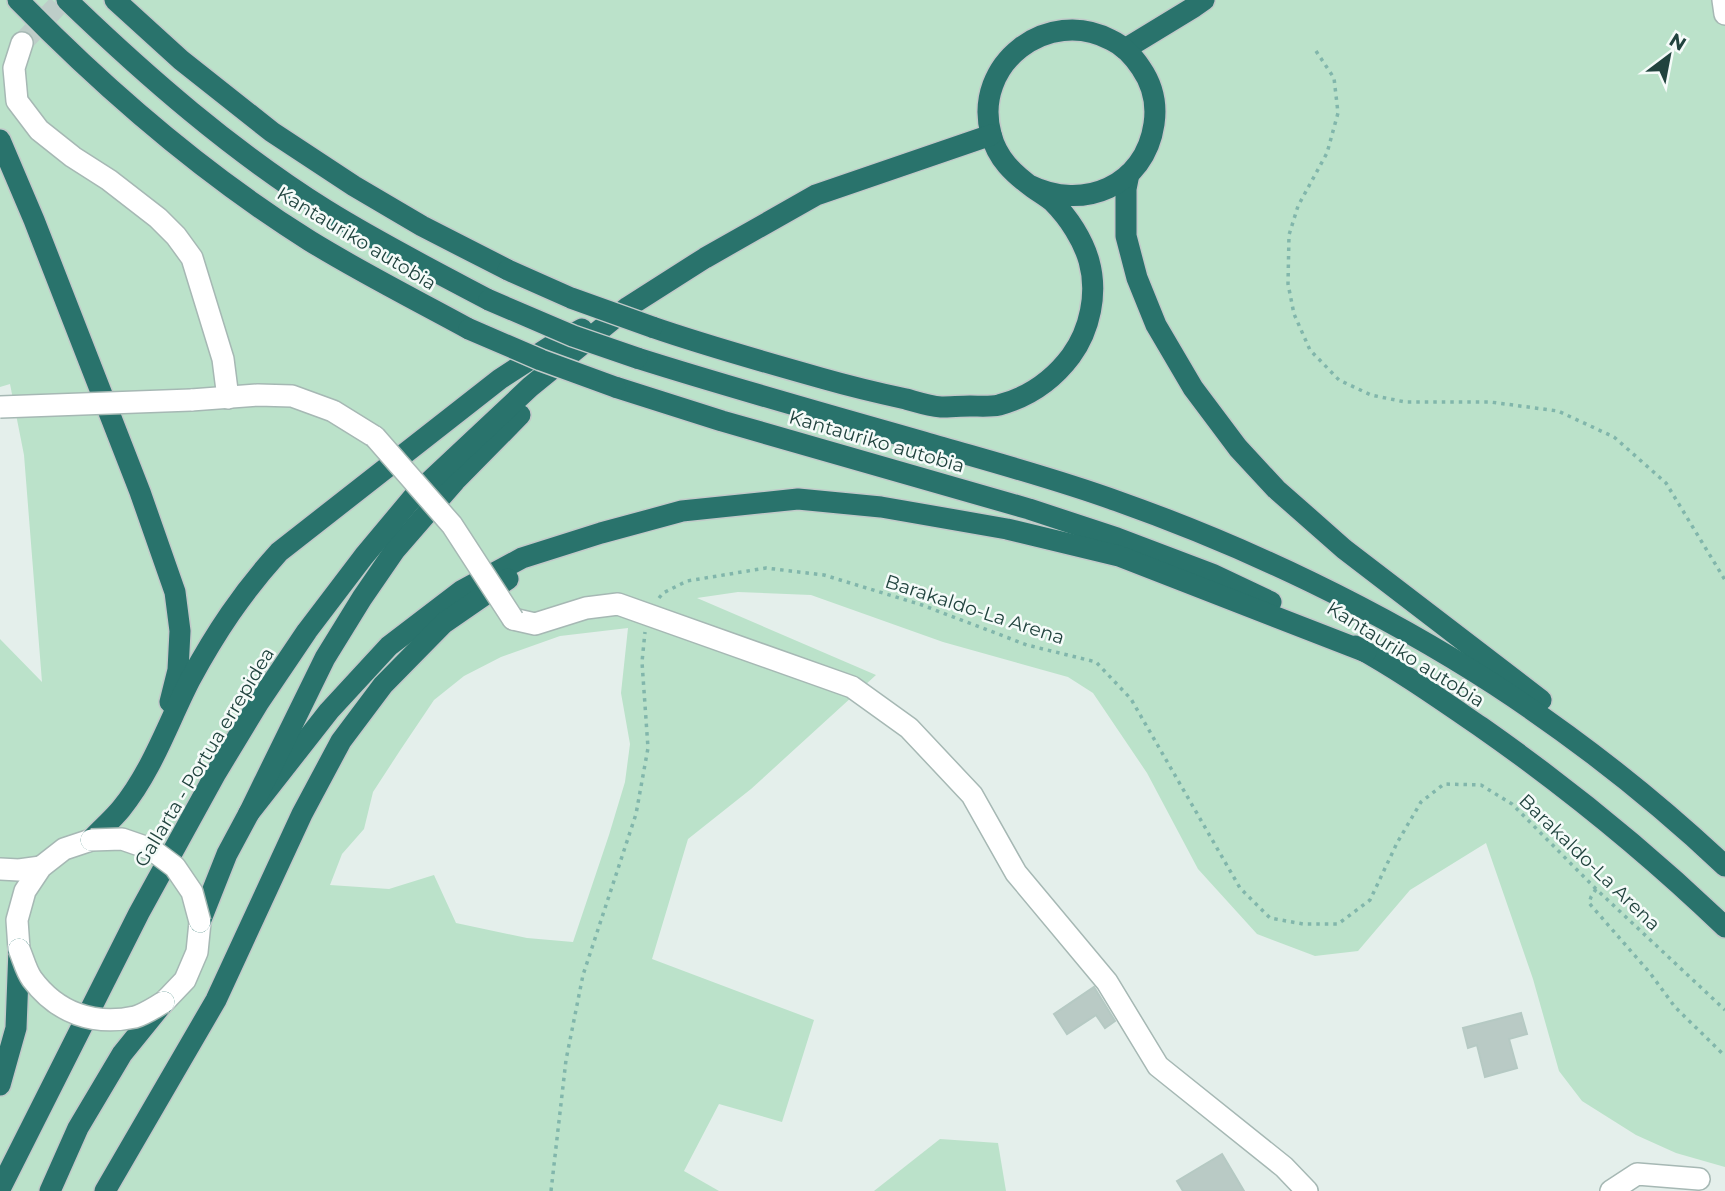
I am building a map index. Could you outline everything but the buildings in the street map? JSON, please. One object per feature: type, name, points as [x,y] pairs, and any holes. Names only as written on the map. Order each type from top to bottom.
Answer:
[{"type":"highway","name":"Kantauriko autobia","points":[[18,0],[167,138],[238,192],[308,240],[356,268],[469,329],[541,360],[722,421],[1029,509],[1117,538],[1212,574],[1287,609],[1366,652],[1444,701],[1576,797],[1641,849],[1725,928]]},
{"type":"highway","name":"Kantauriko autobia","points":[[66,0],[186,108],[260,165],[337,216],[489,300],[573,336],[718,384],[1116,500],[1284,569],[1346,600],[1482,677],[1547,720],[1643,793],[1725,866]]},
{"type":"highway","points":[[116,0],[181,60],[272,132],[377,200],[508,271],[571,298],[692,341],[869,391],[939,407],[997,405],[1027,395],[1059,373],[1087,328],[1092,284],[1089,262],[1076,231],[1052,202],[1016,176],[1005,164],[991,135],[988,103],[992,87],[1008,59],[1033,38],[1065,30],[1081,30],[1112,40],[1136,61],[1151,88],[1155,119],[1147,149],[1129,174],[1103,191],[1078,197],[1053,195],[1029,185]]},
{"type":"highway","points":[[1125,49],[1204,0]]},
{"type":"highway","name":"Gallarta - Portua errepidea","points":[[0,1189],[139,913],[258,702],[307,631],[415,495],[530,387],[628,307],[715,251],[816,195],[991,135]]},
{"type":"highway","points":[[0,140],[140,492],[175,592],[180,631],[178,670],[153,757]]},
{"type":"highway","points":[[1129,174],[1126,189],[1126,236],[1156,325],[1193,388],[1238,448],[1276,489],[1344,549],[1608,751],[1643,793]]},
{"type":"highway","points":[[91,840],[121,808],[139,783],[191,680],[230,612],[279,552],[500,379],[554,344],[628,307]]},
{"type":"highway","points":[[200,922],[228,854],[325,658],[395,550],[455,481],[628,307]]},
{"type":"highway","points":[[249,813],[329,710],[389,646],[461,591],[522,558],[682,511],[798,499],[881,507],[1007,528],[1119,556],[1366,652]]},
{"type":"highway","points":[[105,1191],[216,1000],[302,814],[341,741],[383,685],[444,623],[524,569],[601,533]]},
{"type":"highway","points":[[0,1086],[16,1028],[19,948]]},
{"type":"highway","points":[[50,1191],[78,1128],[122,1054],[164,1002]]},
{"type":"street","points":[[1723,0],[1725,13]]},
{"type":"street","points":[[22,43],[14,68],[17,101],[39,130],[158,218],[192,258],[223,359],[228,398]]},
{"type":"street","points":[[0,407],[258,395],[292,396],[333,411],[375,437],[452,525],[513,619],[535,624],[586,608],[618,604],[852,687],[909,728],[972,795],[1016,873],[1107,982],[1158,1066],[1284,1167],[1307,1191]]},
{"type":"street","points":[[122,839],[151,849],[175,867],[192,892],[200,922],[197,952],[185,980],[164,1002],[137,1016],[107,1021],[77,1015],[50,1000],[30,977],[9,915],[41,867],[64,849],[91,840],[122,839]]},
{"type":"street","points":[[0,869],[41,867]]},
{"type":"street","points":[[1611,1191],[1637,1174],[1699,1179]]},
{"type":"path","points":[[1316,51],[1334,78],[1338,113],[1327,153],[1298,206],[1289,235],[1289,284],[1292,304],[1310,350],[1339,380],[1371,395],[1405,402],[1490,402],[1558,411],[1614,437],[1666,483],[1725,580]]},
{"type":"path","name":"Barakaldo-La Arena","points":[[646,614],[663,593],[687,581],[766,568],[824,575],[922,605],[1027,645],[1096,663],[1131,699],[1240,888],[1270,918],[1303,924],[1338,924],[1370,900],[1421,802],[1444,784],[1481,785],[1512,804],[1596,889],[1725,1010]]},
{"type":"path","points":[[551,1191],[566,1060],[583,975],[636,814],[648,748],[642,662],[646,614]]},
{"type":"path","points":[[1596,889],[1590,903],[1599,916],[1650,973],[1675,1007],[1725,1056]]},
{"type":"green space","points":[[0,0],[1725,0],[1725,1167],[1676,1153],[1636,1135],[1582,1101],[1559,1071],[1533,979],[1486,843],[1410,890],[1358,951],[1315,956],[1257,934],[1198,869],[1147,773],[1093,693],[1068,677],[943,642],[811,595],[738,592],[697,598],[876,675],[751,789],[688,839],[652,959],[814,1020],[782,1122],[719,1104],[684,1171],[719,1191],[0,1191],[0,639],[42,682],[24,455],[10,384],[0,387]],"holes":[[[628,628],[621,693],[630,744],[625,782],[573,942],[527,938],[456,923],[434,875],[389,889],[330,885],[342,854],[364,829],[373,792],[434,700],[464,676],[501,657],[560,636]]]},
{"type":"green space","points":[[940,1139],[998,1143],[1006,1191],[874,1191]]},
{"type":"tunnel","points":[[22,43],[63,0]]}]
